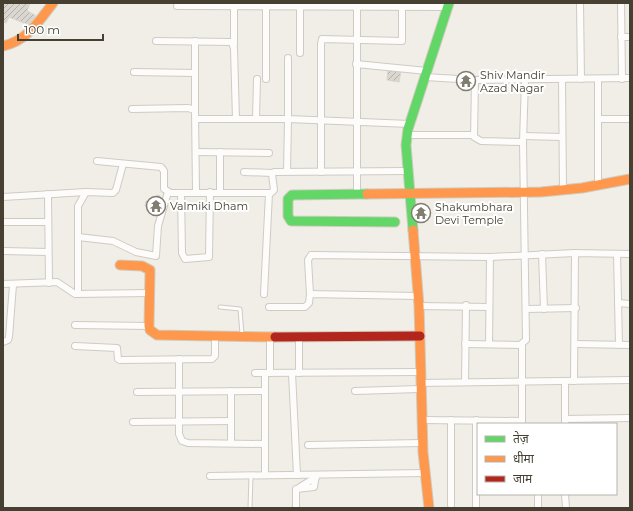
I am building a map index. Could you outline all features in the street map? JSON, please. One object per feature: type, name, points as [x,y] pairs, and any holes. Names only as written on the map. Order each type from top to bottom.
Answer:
[{"type":"street","points":[[3,46],[17,42],[24,38],[53,3]]},
{"type":"street","points":[[580,3],[581,79]]},
{"type":"street","points":[[621,3],[622,78]]},
{"type":"street","points":[[300,5],[300,53]]},
{"type":"street","points":[[177,6],[300,5],[402,7],[449,5],[406,135],[417,296],[419,306],[422,443],[429,508]]},
{"type":"street","points":[[234,6],[236,119]]},
{"type":"street","points":[[266,6],[266,79]]},
{"type":"street","points":[[357,6],[357,194]]},
{"type":"street","points":[[321,172],[322,39],[402,41],[402,7]]},
{"type":"street","points":[[621,37],[630,37]]},
{"type":"street","points":[[156,41],[228,41],[232,42],[234,45]]},
{"type":"street","points":[[195,41],[196,192]]},
{"type":"street","points":[[287,171],[288,58]]},
{"type":"street","points":[[356,64],[475,80],[630,78]]},
{"type":"street","points":[[134,72],[195,73]]},
{"type":"street","points":[[256,119],[257,79]]},
{"type":"street","points":[[562,79],[563,190]]},
{"type":"street","points":[[598,79],[598,185]]},
{"type":"street","points":[[475,80],[473,135],[476,139],[481,141],[562,137]]},
{"type":"street","points":[[421,420],[476,420],[522,423],[522,344],[526,340],[527,335],[524,193],[525,80]]},
{"type":"street","points":[[132,109],[188,108],[195,110]]},
{"type":"street","points":[[196,119],[288,119],[410,124]]},
{"type":"street","points":[[598,119],[630,119]]},
{"type":"street","points":[[406,135],[473,135]]},
{"type":"street","points":[[196,152],[269,153]]},
{"type":"street","points":[[220,152],[220,192]]},
{"type":"street","points":[[97,161],[161,167],[164,171],[164,189],[168,192],[269,193],[274,190],[273,172]]},
{"type":"street","points":[[3,196],[86,192],[110,194],[115,192],[123,164]]},
{"type":"street","points":[[244,172],[408,171]]},
{"type":"street","points":[[395,222],[295,222],[291,221],[288,216],[288,198],[290,195],[524,193],[563,190],[630,179]]},
{"type":"street","points":[[78,294],[78,206],[86,192]]},
{"type":"street","points":[[78,237],[113,240],[136,252],[156,256],[158,226],[168,192]]},
{"type":"street","points":[[181,192],[182,257],[185,260],[209,257],[210,192]]},
{"type":"street","points":[[264,294],[269,193]]},
{"type":"street","points":[[48,194],[49,283]]},
{"type":"street","points":[[3,222],[48,222]]},
{"type":"street","points":[[3,251],[48,252]]},
{"type":"street","points":[[574,381],[576,253]]},
{"type":"street","points":[[270,307],[305,307],[309,304],[310,294],[308,260],[311,255],[490,256],[576,253],[630,254]]},
{"type":"street","points":[[542,254],[544,309]]},
{"type":"street","points":[[617,254],[619,345]]},
{"type":"street","points":[[489,344],[490,256]]},
{"type":"street","points":[[120,265],[142,266],[150,270],[149,326],[153,333],[161,336],[215,335],[270,338],[420,336]]},
{"type":"street","points":[[3,284],[13,285],[56,282],[71,293],[78,294],[150,293]]},
{"type":"street","points":[[3,342],[9,337],[13,285]]},
{"type":"street","points":[[310,294],[417,296]]},
{"type":"street","points":[[618,303],[630,304]]},
{"type":"street","points":[[419,306],[466,305],[489,307]]},
{"type":"street","points":[[465,382],[466,305]]},
{"type":"street","points":[[526,309],[576,308]]},
{"type":"street","points":[[76,325],[149,326]]},
{"type":"street","points":[[75,346],[117,348],[118,359],[120,360],[214,359],[215,335]]},
{"type":"street","points":[[299,337],[296,373],[298,475],[303,486]]},
{"type":"street","points":[[265,474],[265,391],[268,373],[270,338]]},
{"type":"street","points":[[465,344],[522,344]]},
{"type":"street","points":[[575,344],[630,345]]},
{"type":"street","points":[[179,359],[179,437],[185,442],[265,444]]},
{"type":"street","points":[[255,373],[420,372]]},
{"type":"street","points":[[355,391],[465,382],[630,380]]},
{"type":"street","points":[[565,381],[565,421],[595,421],[630,418]]},
{"type":"street","points":[[231,391],[231,443]]},
{"type":"street","points":[[137,392],[265,391]]},
{"type":"street","points":[[451,420],[451,505]]},
{"type":"street","points":[[476,420],[476,508]]},
{"type":"street","points":[[134,422],[231,421]]},
{"type":"street","points":[[308,445],[422,443]]},
{"type":"street","points":[[210,476],[265,474],[316,476],[425,473]]},
{"type":"street","points":[[296,508],[295,490],[303,486],[314,487],[316,476]]},
{"type":"street","points":[[538,495],[538,508]]},
{"type":"street","points":[[566,495],[566,508]]},
{"type":"lane","points":[[220,307],[240,308],[242,336]]},
{"type":"lane","points":[[250,508],[252,474]]},
{"type":"building","points":[[3,3],[30,3],[27,11],[35,15],[31,26],[9,17],[6,23],[3,22]]},
{"type":"building","points":[[388,69],[401,71],[399,82],[387,80]]},
{"type":"building","points":[[157,195],[160,196],[159,202],[162,203],[159,215],[152,214],[153,209],[145,206],[146,201],[155,203]]},
{"type":"traffic: fast","points":[[413,230],[406,145],[408,129],[449,3]]},
{"type":"traffic: fast","points":[[367,194],[292,195],[288,199],[288,216],[291,221],[395,222]]},
{"type":"traffic: slow","points":[[3,46],[19,40],[26,35],[53,3]]},
{"type":"traffic: slow","points":[[367,194],[541,192],[582,188],[630,179]]},
{"type":"traffic: slow","points":[[413,230],[419,306],[423,452],[429,508]]},
{"type":"traffic: slow","points":[[120,265],[142,266],[150,270],[149,326],[150,330],[157,335],[275,337]]},
{"type":"traffic: jam","points":[[275,337],[420,336]]},
{"type":"place","name":"Shiv Mandir Azad Nagar","points":[[466,81]]},
{"type":"place","name":"Valmiki Dham","points":[[156,206]]},
{"type":"place","name":"Shakumbhara Devi Temple","points":[[421,213]]}]
